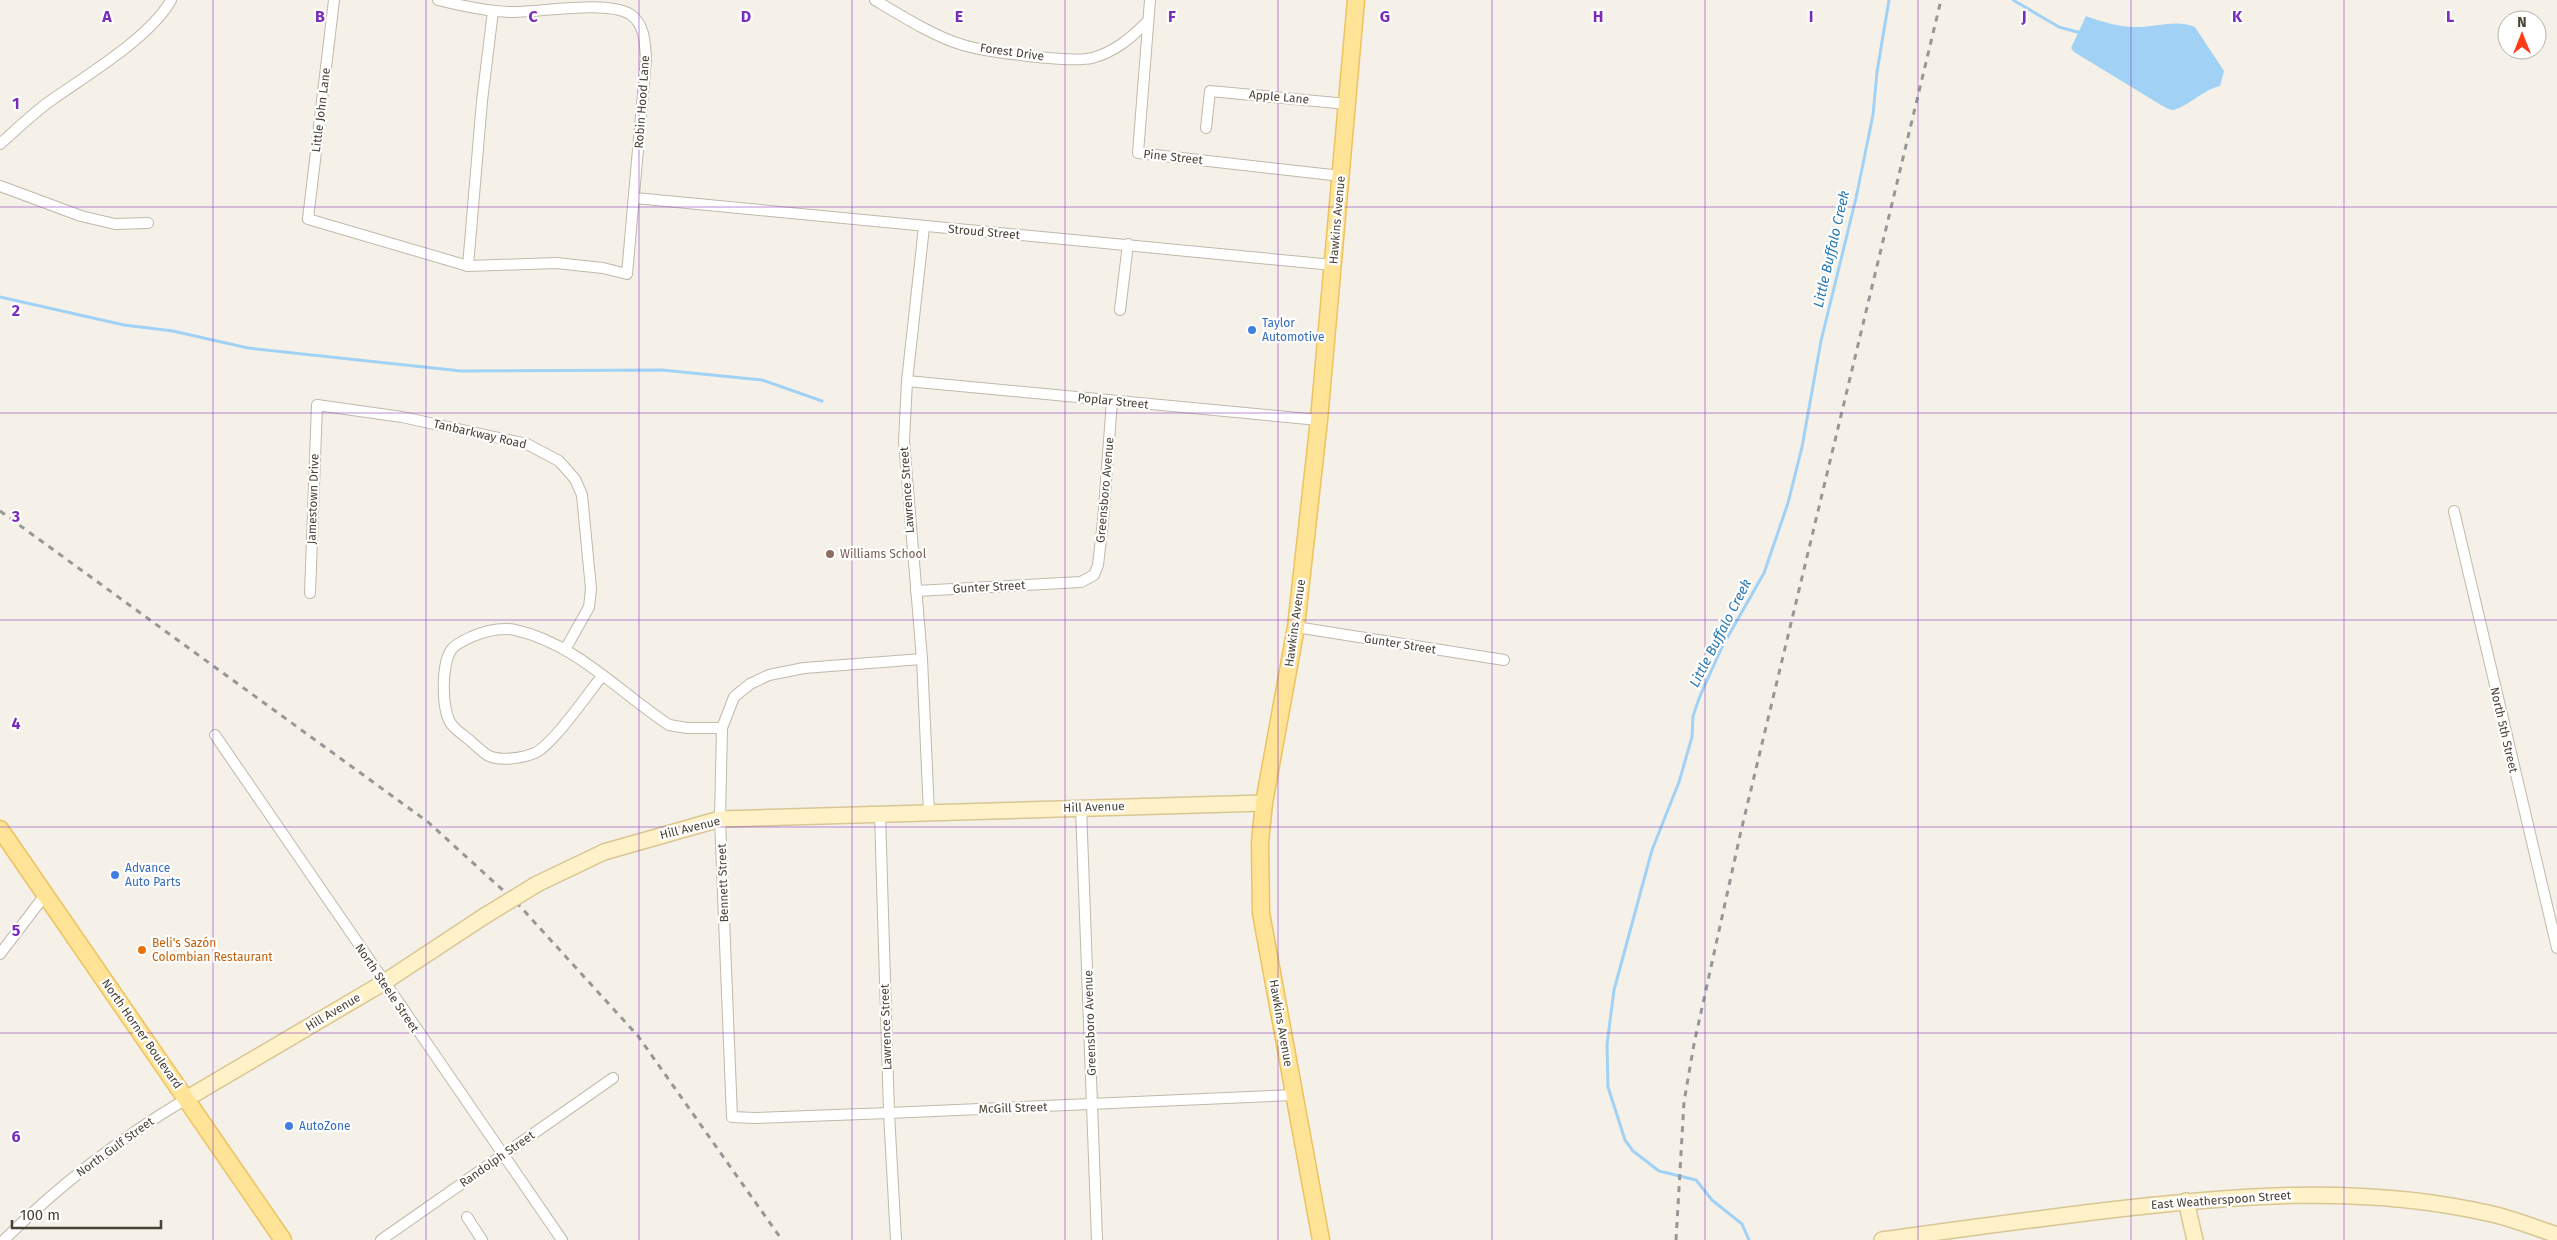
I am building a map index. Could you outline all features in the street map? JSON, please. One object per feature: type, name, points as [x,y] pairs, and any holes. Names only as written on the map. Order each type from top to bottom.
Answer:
[{"type":"main road","name":"Hawkins Avenue","points":[[1321,1240],[1261,913],[1260,842],[1264,802],[1296,627],[1319,420],[1356,0]]},
{"type":"main road","name":"North Horner Boulevard","points":[[0,829],[283,1240]]},
{"type":"street","points":[[0,144],[51,100],[102,66],[158,18],[171,0]]},
{"type":"street","name":"Little John Lane","points":[[334,0],[308,219],[468,266]]},
{"type":"street","name":"Robin Hood Lane","points":[[438,0],[493,11],[514,12],[612,6],[631,14],[644,32],[646,59],[627,274],[602,268],[556,263],[468,266]]},
{"type":"street","name":"Forest Drive","points":[[875,0],[905,18],[963,45],[1059,59],[1091,58],[1114,49],[1148,21]]},
{"type":"street","points":[[1148,21],[1150,0]]},
{"type":"street","points":[[468,266],[482,101],[493,11]]},
{"type":"street","name":"Pine Street","points":[[1148,21],[1138,153],[1341,176]]},
{"type":"street","name":"Apple Lane","points":[[1206,128],[1210,91],[1347,104]]},
{"type":"street","points":[[0,186],[81,216],[115,224],[148,223]]},
{"type":"street","name":"Stroud Street","points":[[635,198],[1333,265]]},
{"type":"street","name":"Lawrence Street","points":[[924,227],[907,381],[904,457],[922,659],[929,813]]},
{"type":"street","points":[[1120,310],[1128,244]]},
{"type":"street","name":"Poplar Street","points":[[907,381],[1319,420]]},
{"type":"street","name":"Greensboro Avenue","points":[[1092,576],[1098,565],[1104,521],[1112,401]]},
{"type":"street","name":"Jamestown Drive","points":[[310,593],[317,405]]},
{"type":"street","name":"Tanbarkway Road","points":[[317,405],[402,417],[528,444],[559,461],[575,479],[582,495],[591,589],[586,614],[566,648]]},
{"type":"street","name":"North 5th Street","points":[[2454,511],[2557,948]]},
{"type":"street","name":"Gunter Street","points":[[916,591],[1081,582],[1092,576]]},
{"type":"street","name":"Gunter Street","points":[[1296,627],[1504,660]]},
{"type":"street","points":[[602,676],[544,747],[534,753],[521,757],[492,757],[451,725],[444,694],[444,670],[452,649],[462,641],[480,633],[496,629],[512,630],[533,634],[566,648],[669,725],[687,728],[722,728]]},
{"type":"street","name":"Bennett Street","points":[[732,1117],[720,819],[722,728],[734,697],[750,684],[769,675],[804,668],[922,659]]},
{"type":"street","name":"North Steele Street","points":[[215,735],[383,983],[562,1240]]},
{"type":"street","name":"Hill Avenue","points":[[186,1099],[383,983],[537,884],[604,852],[720,819],[1264,802]]},
{"type":"street","name":"Greensboro Avenue","points":[[1082,807],[1094,1104],[1097,1240]]},
{"type":"street","name":"Lawrence Street","points":[[880,814],[889,1113],[896,1240]]},
{"type":"street","points":[[0,954],[46,895]]},
{"type":"street","name":"Randolph Street","points":[[381,1240],[613,1078]]},
{"type":"street","name":"McGill Street","points":[[732,1117],[755,1118],[889,1113],[1294,1095]]},
{"type":"street","name":"North Gulf Street","points":[[4,1240],[90,1162],[142,1125],[186,1099]]},
{"type":"street","name":"East Weatherspoon Street","points":[[1882,1240],[2186,1201],[2307,1194],[2401,1200],[2492,1214],[2557,1235]]},
{"type":"street","points":[[2186,1201],[2195,1240]]},
{"type":"street","points":[[467,1217],[482,1240]]},
{"type":"water","points":[[2086,16],[2111,24],[2130,27],[2174,23],[2195,27],[2224,71],[2220,86],[2207,91],[2177,109],[2168,109],[2074,52],[2071,48]]},
{"type":"waterway","name":"Little Buffalo Creek","points":[[1749,1240],[1742,1224],[1712,1200],[1696,1180],[1659,1171],[1633,1151],[1625,1140],[1608,1087],[1607,1045],[1614,990],[1652,850],[1679,782],[1692,737],[1693,716],[1722,647],[1764,573],[1788,503],[1802,447],[1821,341],[1856,198],[1873,115],[1877,72],[1889,0]]},
{"type":"waterway","points":[[2013,0],[2059,27],[2081,33]]},
{"type":"waterway","points":[[0,297],[124,325],[173,331],[248,348],[461,371],[662,370],[762,380],[822,401]]},
{"type":"railway","points":[[1676,1240],[1684,1102],[1694,1044],[1741,831],[1941,0]]},
{"type":"railway","points":[[0,511],[428,822],[517,903],[638,1036],[782,1240]]},
{"type":"place","name":"Taylor Automotive","points":[[1252,330]]},
{"type":"place","name":"Williams School","points":[[830,554]]},
{"type":"place","name":"Advance Auto Parts","points":[[115,875]]},
{"type":"place","name":"Beli's Sazón Colombian Restaurant","points":[[142,950]]},
{"type":"place","name":"AutoZone","points":[[289,1126]]}]
